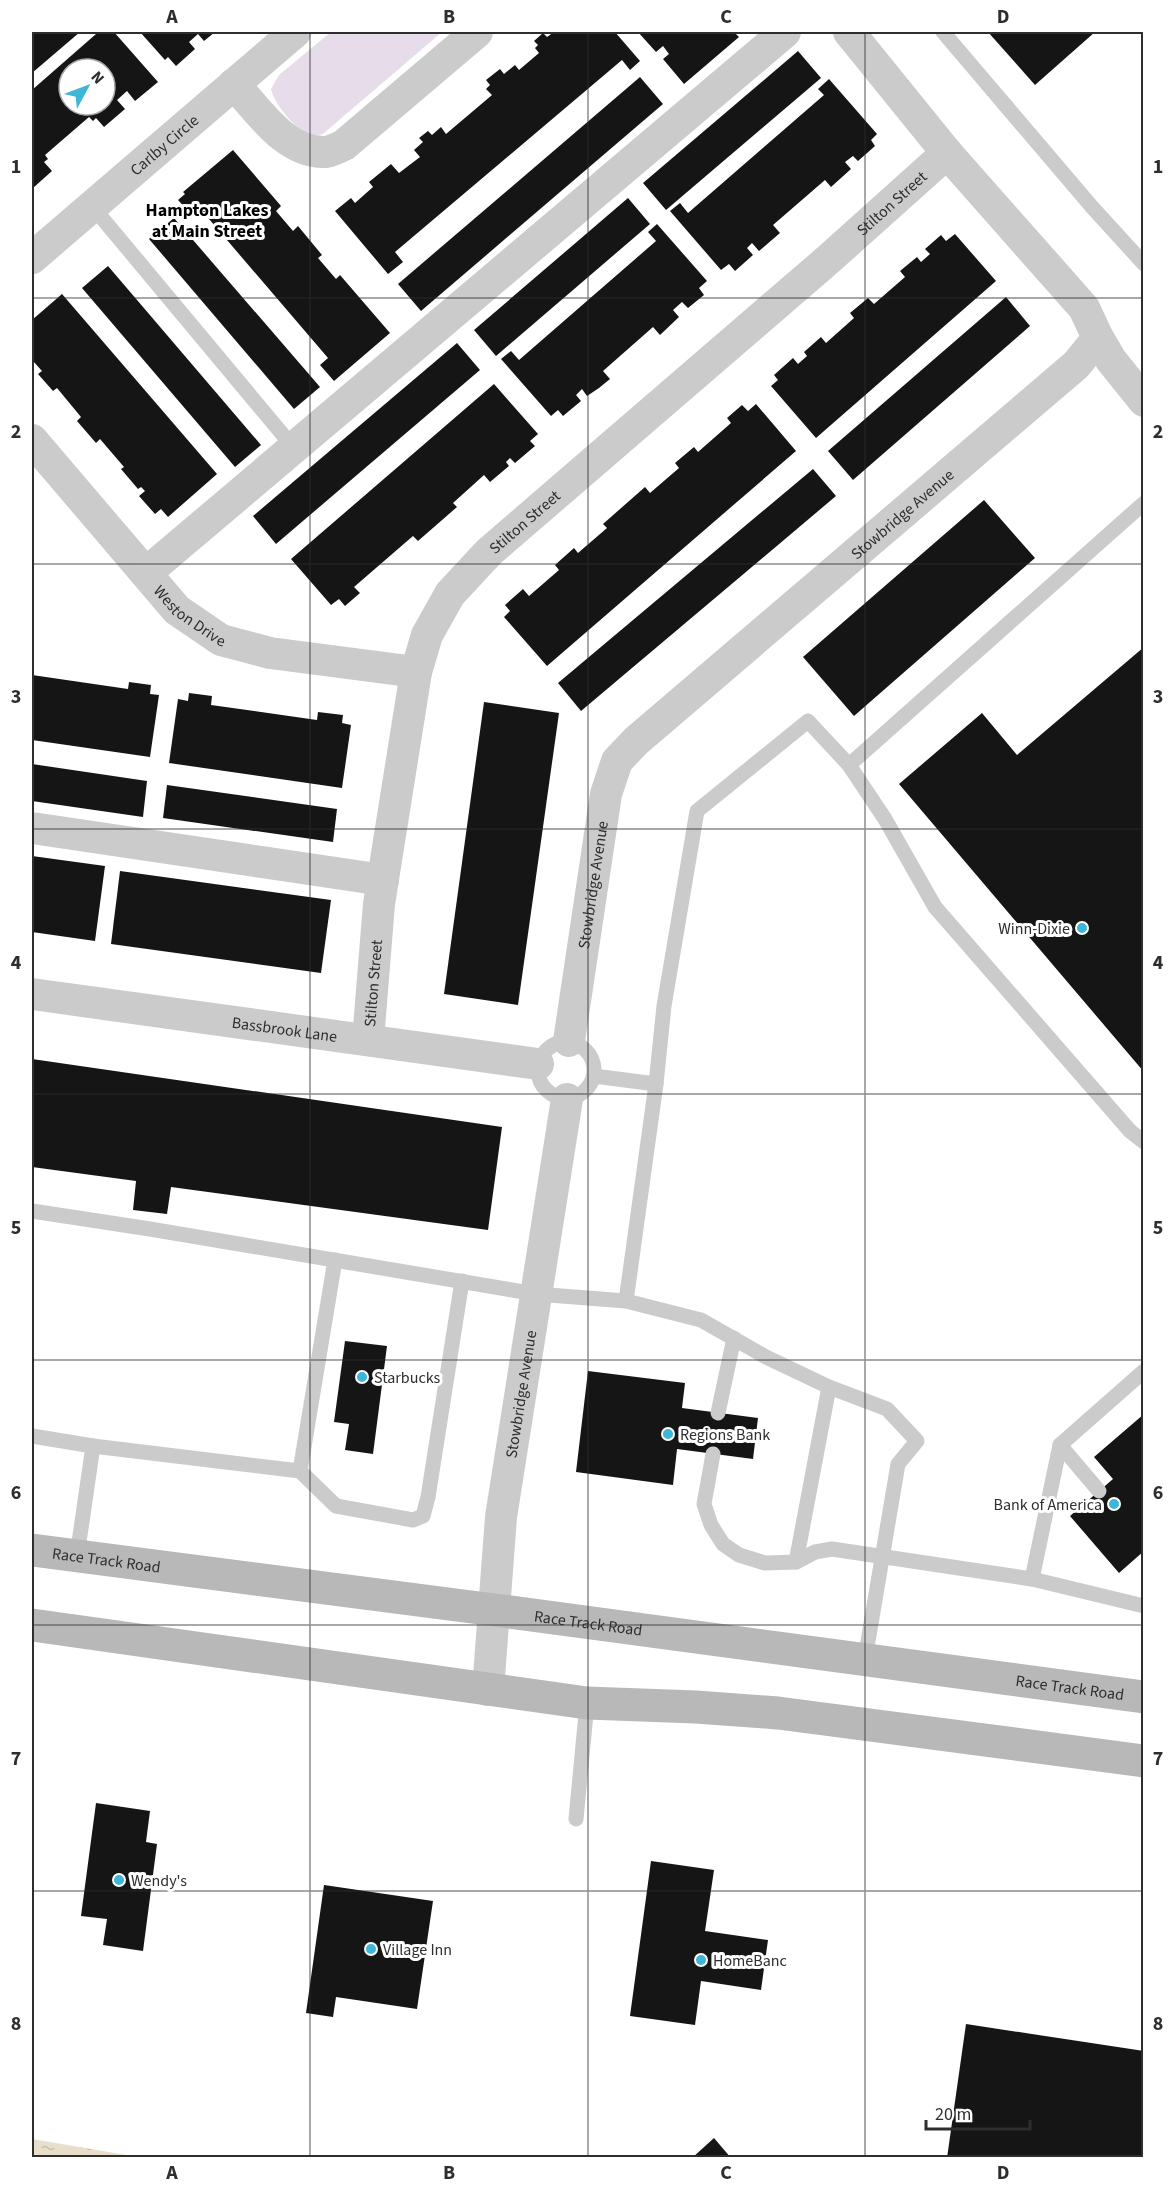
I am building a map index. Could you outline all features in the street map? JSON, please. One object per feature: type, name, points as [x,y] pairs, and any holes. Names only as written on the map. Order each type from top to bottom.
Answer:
[{"type":"main road","name":"Race Track Road","points":[[32,1550],[1143,1697]]},
{"type":"main road","points":[[32,1625],[587,1703],[778,1713],[1143,1761]]},
{"type":"street","name":"Carlby Circle","points":[[32,258],[295,32]]},
{"type":"street","points":[[234,84],[284,138],[308,151],[328,152],[344,145],[477,32]]},
{"type":"street","points":[[147,573],[785,32]]},
{"type":"street","points":[[849,32],[946,153],[1084,308],[1111,360],[1143,401]]},
{"type":"street","name":"Stilton Street","points":[[368,1040],[379,904],[416,672],[427,635],[450,594],[489,552],[822,265],[946,153]]},
{"type":"street","name":"Stowbridge Avenue","points":[[569,1041],[606,794],[617,761],[636,741],[1076,365],[1098,338]]},
{"type":"street","name":"Weston Drive","points":[[32,440],[177,610],[221,640],[270,653],[416,672]]},
{"type":"street","points":[[32,828],[383,880]]},
{"type":"street","name":"Bassbrook Lane","points":[[32,994],[538,1064]]},
{"type":"street","name":"Stowbridge Avenue","points":[[488,1690],[501,1517],[567,1098]]},
{"type":"lane","points":[[943,32],[1142,262],[1143,280]]},
{"type":"lane","points":[[92,206],[294,448]]},
{"type":"lane","points":[[849,765],[1143,503]]},
{"type":"lane","points":[[626,1300],[656,1084],[664,1006],[697,812],[808,721],[849,765],[885,819],[935,907],[1130,1131],[1143,1142]]},
{"type":"lane","points":[[569,1041],[578,1043],[587,1050],[593,1060],[594,1076],[591,1085],[583,1093],[567,1098],[548,1092],[541,1084],[538,1064],[542,1054],[553,1044],[569,1041]]},
{"type":"lane","points":[[594,1076],[656,1084]]},
{"type":"lane","points":[[32,1211],[106,1221],[536,1294],[626,1300],[701,1320],[766,1357],[829,1387],[887,1409],[917,1441],[898,1464],[865,1659]]},
{"type":"lane","points":[[300,1471],[335,1260]]},
{"type":"lane","points":[[32,1436],[93,1446],[300,1471],[336,1506],[413,1520],[423,1516],[428,1497],[462,1281]]},
{"type":"lane","points":[[718,1413],[734,1338]]},
{"type":"lane","points":[[1032,1579],[1060,1445],[1143,1371]]},
{"type":"lane","points":[[796,1562],[829,1387]]},
{"type":"lane","points":[[1060,1445],[1099,1491]]},
{"type":"lane","points":[[77,1556],[93,1446]]},
{"type":"lane","points":[[713,1454],[704,1504],[711,1525],[723,1544],[739,1556],[765,1563],[796,1562],[815,1552],[832,1549],[1032,1579],[1143,1606]]},
{"type":"lane","points":[[576,1819],[587,1703]]},
{"type":"shaded area","points":[[331,32],[442,32],[324,133],[316,135],[300,129],[292,122],[278,104],[271,89],[279,75]]},
{"type":"water","points":[[32,2139],[138,2157],[32,2157]]},
{"type":"building","points":[[32,32],[80,32],[32,73]]},
{"type":"building","points":[[94,32],[114,32],[158,82],[135,101],[127,91],[117,100],[117,57],[70,57],[96,34]]},
{"type":"building","points":[[140,32],[215,32],[204,41],[198,34],[189,42],[195,49],[176,66],[168,57],[165,60]]},
{"type":"building","points":[[554,32],[615,32],[640,61],[630,70],[622,60],[395,252],[403,262],[388,274],[335,211],[351,198],[355,203],[373,187],[369,182],[391,164],[399,173],[420,157],[414,150],[423,142],[419,138],[428,131],[432,135],[441,127],[446,134],[492,95],[486,89],[490,85],[486,80],[500,69],[504,74],[515,65],[519,70],[539,53],[535,48],[538,45],[534,41],[543,33],[547,37]]},
{"type":"building","points":[[638,32],[734,32],[739,37],[684,84],[663,59],[669,54],[663,46],[656,52]]},
{"type":"building","points":[[988,32],[1095,32],[1035,85]]},
{"type":"building","points":[[798,51],[821,78],[666,210],[643,183]]},
{"type":"building","points":[[57,68],[57,117],[89,117],[45,155],[48,159],[44,162],[52,171],[33,188],[32,90]]},
{"type":"building","points":[[640,77],[663,104],[421,311],[398,284]]},
{"type":"building","points":[[829,79],[877,134],[871,140],[875,146],[858,161],[853,156],[845,162],[851,169],[831,187],[825,180],[773,225],[780,233],[759,251],[752,243],[747,248],[753,255],[735,271],[729,264],[721,270],[670,211],[680,203],[688,213],[824,95],[818,89]]},
{"type":"building","points":[[117,100],[125,109],[117,116]]},
{"type":"building","points":[[89,117],[116,117],[104,127],[96,118],[93,121]]},
{"type":"building","points":[[233,150],[281,206],[276,211],[293,231],[298,226],[322,255],[318,258],[336,279],[340,275],[390,333],[334,381],[320,365],[328,358],[197,205],[189,212],[178,200],[185,194],[183,192]]},
{"type":"building","points":[[628,198],[650,224],[496,356],[474,330]]},
{"type":"building","points":[[174,218],[320,387],[294,409],[149,239]]},
{"type":"building","points":[[657,224],[707,281],[699,288],[704,295],[688,308],[682,302],[673,310],[679,317],[660,335],[653,327],[603,371],[610,379],[587,396],[582,389],[576,395],[581,401],[563,416],[558,410],[551,416],[501,359],[511,351],[519,360],[656,241],[648,232]]},
{"type":"building","points":[[955,234],[996,281],[816,438],[771,386],[778,380],[774,375],[793,358],[798,364],[807,356],[804,352],[821,337],[826,343],[854,318],[850,313],[868,298],[874,304],[905,277],[900,271],[917,257],[921,262],[930,254],[925,249],[941,235],[946,241]]},
{"type":"building","points":[[108,266],[261,445],[235,467],[82,288]]},
{"type":"building","points":[[62,294],[217,474],[168,517],[161,509],[155,514],[139,496],[145,491],[141,487],[138,489],[121,469],[124,467],[100,439],[96,443],[77,421],[81,417],[57,388],[53,391],[38,374],[42,371],[33,361],[32,363],[32,320]]},
{"type":"building","points":[[1006,297],[1030,326],[853,480],[828,451]]},
{"type":"building","points":[[457,343],[480,370],[276,544],[253,516]]},
{"type":"building","points":[[494,384],[538,434],[530,441],[535,446],[515,463],[510,458],[506,462],[509,466],[490,482],[484,475],[453,503],[457,507],[418,541],[413,536],[354,587],[360,593],[345,606],[339,599],[331,605],[291,559]]},
{"type":"building","points":[[756,404],[796,451],[547,666],[504,617],[510,611],[505,605],[523,589],[529,596],[559,570],[555,565],[574,548],[578,553],[607,528],[603,524],[645,487],[650,493],[679,468],[675,463],[694,447],[698,452],[731,423],[727,418],[742,405],[748,411]]},
{"type":"building","points":[[813,469],[836,496],[581,711],[558,683]]},
{"type":"building","points":[[984,500],[1035,558],[854,716],[803,657]]},
{"type":"building","name":"Winn-Dixie","points":[[1144,647],[1144,1072],[899,784],[982,713],[1017,755]]},
{"type":"building","points":[[32,675],[128,689],[129,682],[151,685],[150,694],[159,695],[150,757],[32,740]]},
{"type":"building","points":[[189,693],[212,696],[211,705],[317,720],[318,712],[343,715],[342,723],[351,725],[342,788],[169,763],[178,699],[188,701]]},
{"type":"building","points":[[484,702],[559,713],[518,1005],[444,994]]},
{"type":"building","points":[[32,764],[147,781],[143,817],[32,801]]},
{"type":"building","points":[[167,785],[337,809],[333,842],[163,818]]},
{"type":"building","points":[[32,856],[105,866],[95,941],[32,932]]},
{"type":"building","points":[[120,871],[331,900],[321,973],[111,944]]},
{"type":"building","points":[[32,1059],[502,1127],[488,1230],[171,1187],[167,1214],[133,1210],[136,1181],[32,1167]]},
{"type":"building","name":"Starbucks","points":[[345,1341],[387,1346],[373,1454],[345,1450],[349,1424],[334,1422]]},
{"type":"building","name":"Regions Bank","points":[[588,1371],[685,1383],[682,1408],[758,1418],[753,1459],[677,1449],[673,1485],[576,1472]]},
{"type":"building","name":"Bank of America","points":[[1144,1414],[1144,1551],[1119,1573],[1070,1516],[1113,1479],[1094,1457]]},
{"type":"building","name":"Wendy's","points":[[96,1803],[150,1811],[146,1842],[157,1844],[143,1951],[103,1945],[107,1919],[81,1916]]},
{"type":"building","name":"HomeBanc","points":[[651,1861],[714,1870],[705,1931],[768,1940],[761,1990],[701,1981],[695,2025],[630,2016]]},
{"type":"building","name":"Village Inn","points":[[324,1885],[433,1901],[417,2009],[336,1997],[333,2017],[306,2013]]},
{"type":"building","points":[[966,2024],[1144,2051],[1144,2158],[947,2158]]},
{"type":"building","points":[[714,2138],[731,2158],[692,2158]]},
{"type":"place","name":"Winn-Dixie","points":[[1082,928]]},
{"type":"place","name":"Starbucks","points":[[362,1377]]},
{"type":"place","name":"Regions Bank","points":[[668,1434]]},
{"type":"place","name":"Bank of America","points":[[1114,1504]]},
{"type":"place","name":"Wendy's","points":[[119,1880]]},
{"type":"place","name":"Village Inn","points":[[371,1949]]},
{"type":"place","name":"HomeBanc","points":[[701,1960]]},
{"type":"district","name":"Hampton Lakes at Main Street","points":[[207,220]]}]
